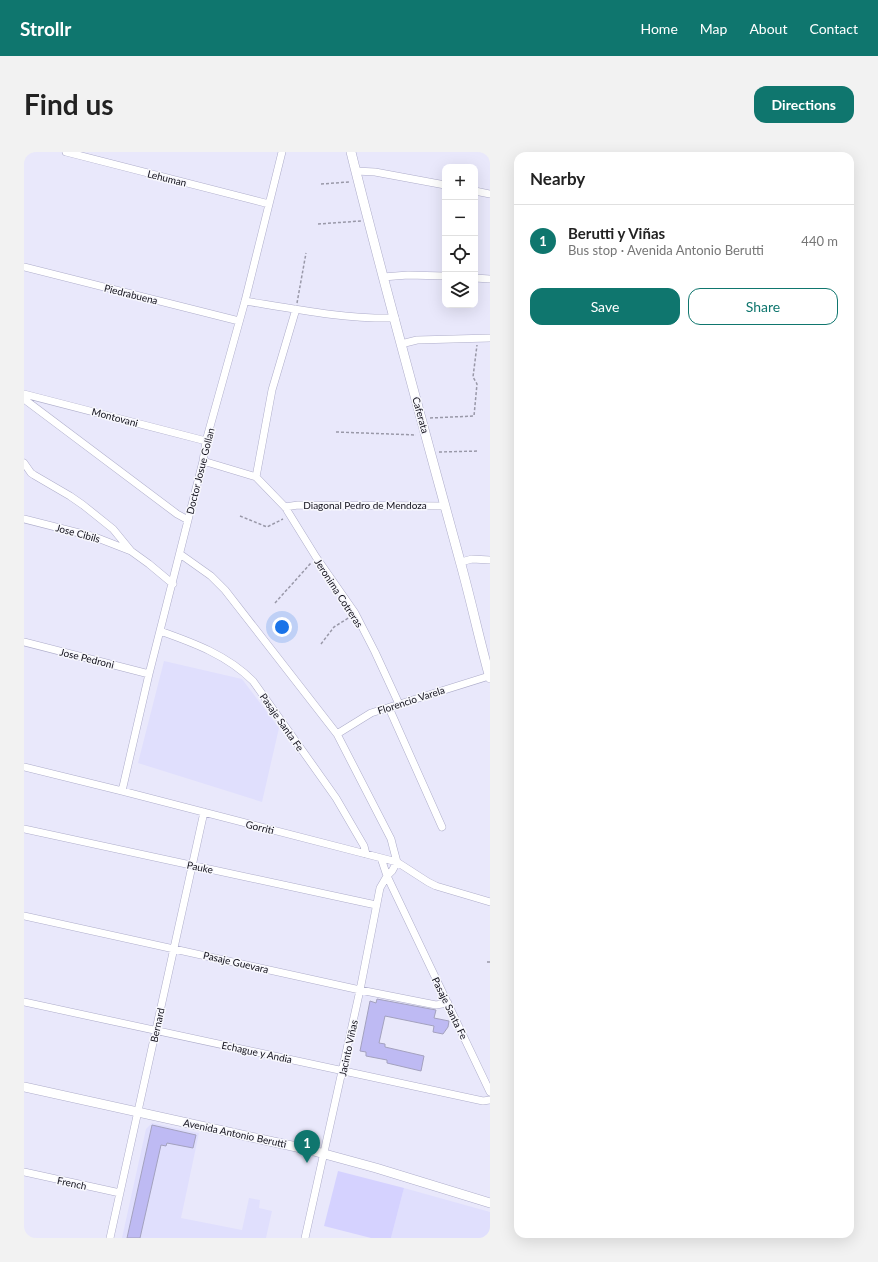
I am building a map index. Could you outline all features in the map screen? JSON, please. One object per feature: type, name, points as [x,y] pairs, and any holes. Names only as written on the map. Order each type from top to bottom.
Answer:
[{"type":"street","name":"Lehuman","points":[[66,152],[269,204]]},
{"type":"street","name":"Doctor Josue Gollan","points":[[122,791],[160,631],[203,461],[206,441],[245,301],[282,152]]},
{"type":"street","name":"Caferata","points":[[352,152],[368,220],[444,506],[487,655],[490,677]]},
{"type":"street","points":[[356,171],[375,172],[442,184]]},
{"type":"street","points":[[478,192],[490,194]]},
{"type":"street","name":"Piedrabuena","points":[[24,267],[239,321]]},
{"type":"street","points":[[383,276],[442,276]]},
{"type":"street","points":[[478,278],[490,279]]},
{"type":"street","points":[[245,301],[296,309],[373,318],[395,318]]},
{"type":"street","points":[[256,476],[272,390],[296,309]]},
{"type":"street","points":[[401,344],[417,340],[490,338]]},
{"type":"street","name":"Montovani","points":[[24,394],[206,441]]},
{"type":"street","points":[[24,398],[177,514],[188,520]]},
{"type":"street","points":[[203,461],[256,476],[285,507]]},
{"type":"street","points":[[24,463],[31,473],[70,496],[113,529],[131,551],[173,584]]},
{"type":"street","name":"Diagonal Pedro de Mendoza","points":[[285,507],[298,505],[444,506]]},
{"type":"street","name":"Jeronima Cotreras","points":[[285,507],[316,558],[354,614],[375,652],[399,704]]},
{"type":"street","name":"Jose Cibils","points":[[24,519],[95,537],[131,551]]},
{"type":"street","points":[[180,554],[211,576],[225,590],[337,734],[391,840],[397,862]]},
{"type":"street","points":[[461,562],[472,559],[490,560]]},
{"type":"street","name":"Pasaje Santa Fe","points":[[160,631],[213,652],[245,673],[253,681],[336,798],[364,846],[366,854]]},
{"type":"street","name":"Jose Pedroni","points":[[24,642],[150,674]]},
{"type":"street","name":"Florencio Varela","points":[[337,734],[372,713],[490,677]]},
{"type":"street","points":[[389,708],[442,827]]},
{"type":"street","name":"Gorriti","points":[[24,767],[397,862],[432,884],[490,902]]},
{"type":"street","name":"Bernard","points":[[110,1238],[204,812]]},
{"type":"street","name":"Pauke","points":[[24,829],[376,905]]},
{"type":"street","name":"Pasaje Santa Fe","points":[[381,858],[387,876],[490,1092]]},
{"type":"street","name":"Jacinto Viñas","points":[[305,1238],[343,1070],[380,888],[397,862]]},
{"type":"street","name":"Pasaje Guevara","points":[[24,916],[360,990],[436,1005],[448,1003]]},
{"type":"street","name":"Echague y Andia","points":[[24,1002],[483,1101],[490,1100]]},
{"type":"street","name":"Avenida Antonio Berutti","points":[[24,1087],[324,1154],[376,1168],[490,1203]]},
{"type":"street","name":"French","points":[[24,1172],[120,1193]]},
{"type":"path","points":[[321,184],[359,182]]},
{"type":"path","points":[[318,224],[368,220]]},
{"type":"path","points":[[296,309],[306,254]]},
{"type":"path","points":[[422,419],[474,416],[477,384],[473,377],[477,338]]},
{"type":"path","points":[[336,432],[426,435]]},
{"type":"path","points":[[431,453],[479,451]]},
{"type":"path","points":[[240,516],[267,527],[290,515]]},
{"type":"path","points":[[275,603],[316,558]]},
{"type":"path","points":[[321,644],[334,627],[354,614]]},
{"type":"shaded area","points":[[164,661],[242,679],[279,728],[262,802],[138,763]]},
{"type":"shaded area","points":[[152,1123],[199,1133],[181,1218],[242,1230],[249,1198],[260,1200],[259,1208],[272,1211],[266,1238],[122,1238],[146,1129]]},
{"type":"shaded area","points":[[338,1171],[404,1188],[391,1238],[371,1238],[324,1226]]},
{"type":"shaded area","points":[[404,1188],[490,1212],[490,1238],[391,1238]]},
{"type":"building","points":[[377,999],[436,1010],[434,1018],[449,1021],[448,1027],[443,1034],[433,1032],[434,1026],[385,1016],[379,1043],[385,1044],[385,1047],[424,1056],[421,1071],[387,1063],[387,1060],[366,1056],[366,1052],[360,1051],[370,1001],[376,1003]]},
{"type":"building","points":[[152,1125],[196,1135],[193,1148],[167,1143],[166,1146],[161,1145],[140,1238],[127,1238]]},
{"type":"place","name":"Berutti y Viñas","points":[[307,1163]]}]
